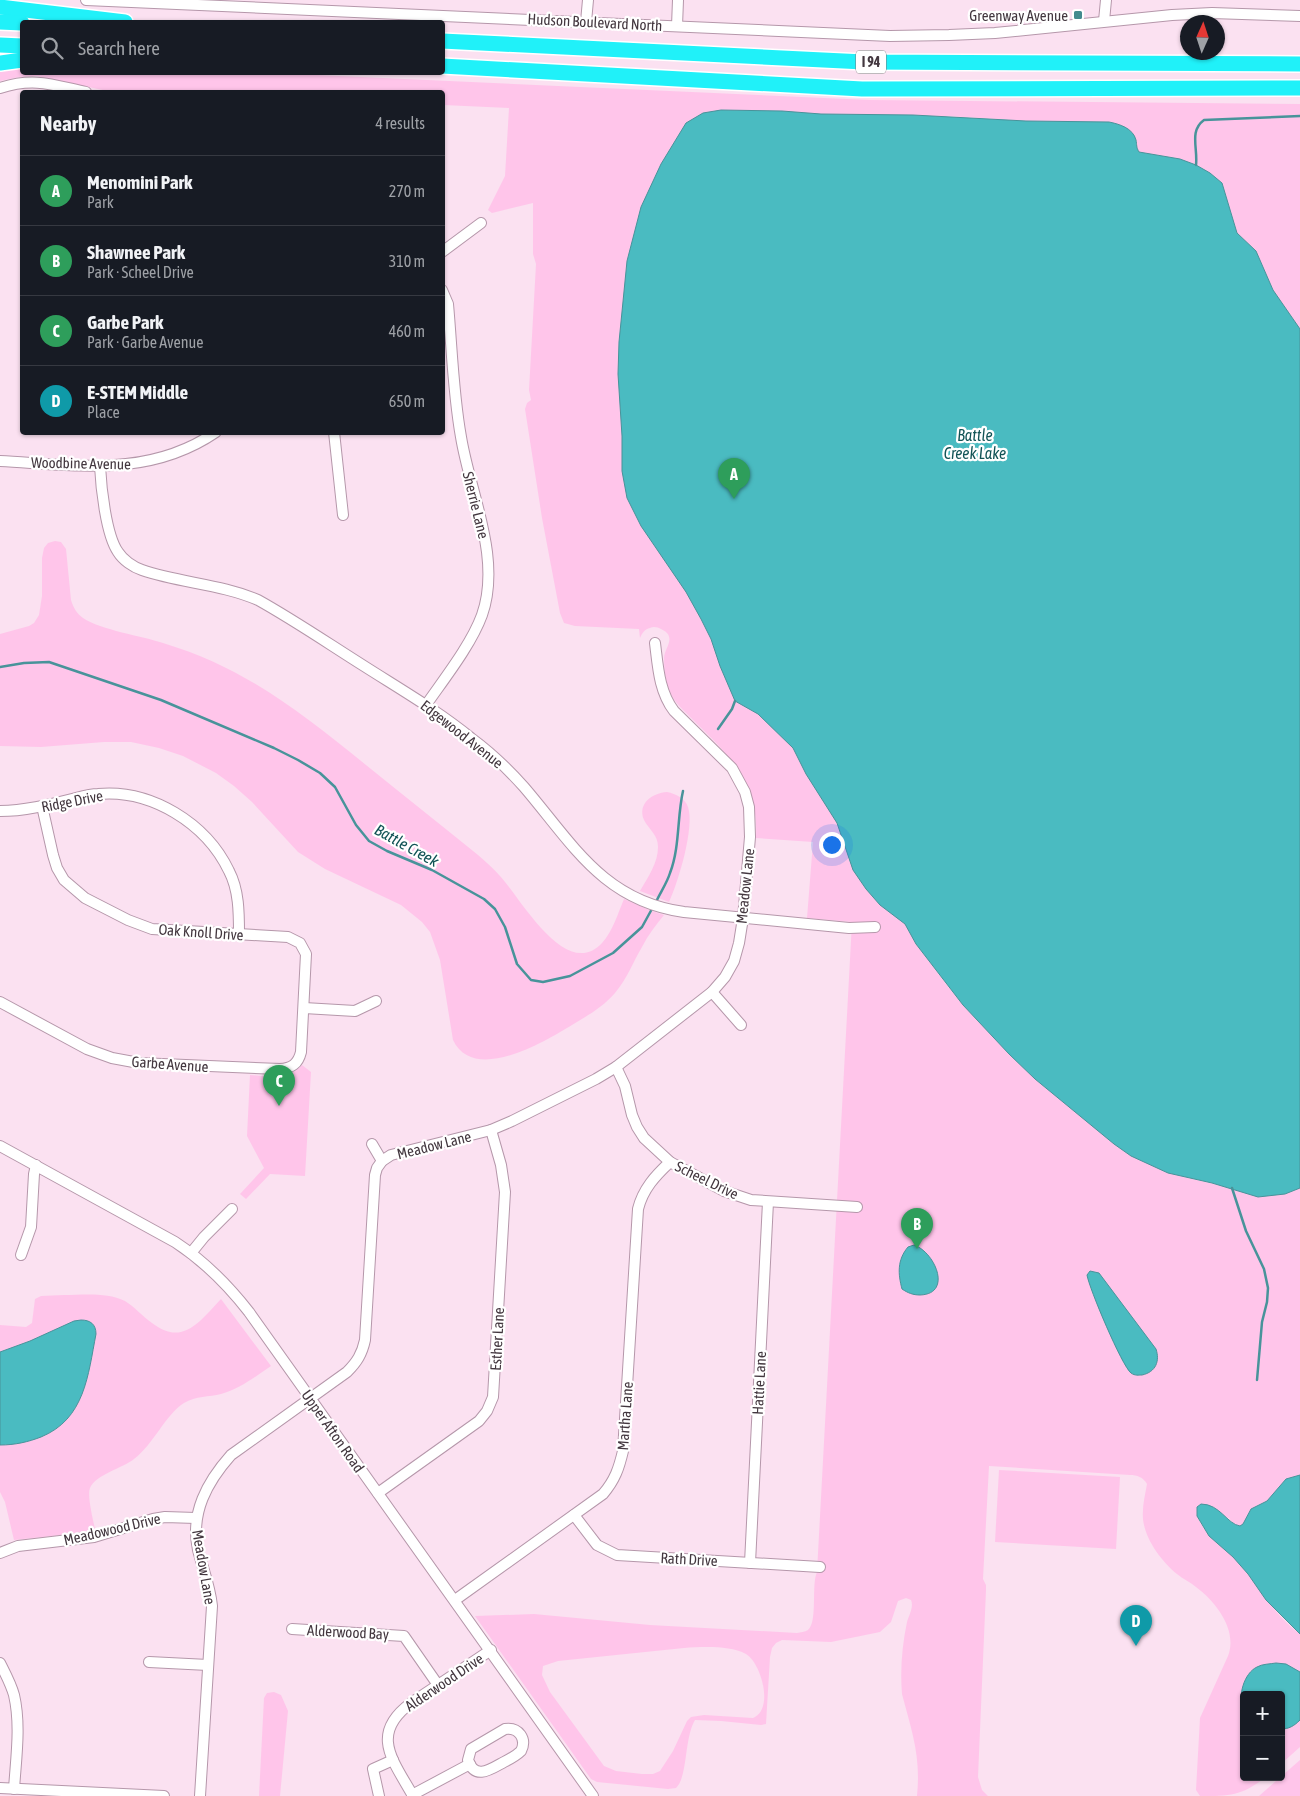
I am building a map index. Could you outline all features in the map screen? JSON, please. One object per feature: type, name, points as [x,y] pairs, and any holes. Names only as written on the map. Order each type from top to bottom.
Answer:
[{"type":"highway","points":[[0,7],[108,20]]},
{"type":"highway","points":[[0,22],[20,23]]},
{"type":"highway","name":"I 94","points":[[445,41],[864,62],[1300,64]]},
{"type":"highway","points":[[0,44],[20,46]]},
{"type":"highway","points":[[0,63],[20,60]]},
{"type":"highway","name":"I 94","points":[[445,66],[862,89],[1272,88],[1300,90]]},
{"type":"street","name":"Hudson Boulevard North","points":[[86,0],[932,36],[1015,31],[1104,21],[1212,13],[1300,16]]},
{"type":"street","points":[[586,22],[588,0]]},
{"type":"street","points":[[676,26],[678,0]]},
{"type":"street","points":[[1104,21],[1106,0]]},
{"type":"street","points":[[0,88],[26,82],[42,82],[77,90]]},
{"type":"street","points":[[445,250],[481,222]]},
{"type":"street","name":"Sherrie Lane","points":[[426,705],[470,638],[482,614],[488,566],[487,546],[464,457],[460,434],[448,304],[445,297]]},
{"type":"street","name":"Woodbine Avenue","points":[[0,461],[100,466],[130,465],[155,460],[194,446],[211,435]]},
{"type":"street","points":[[334,435],[343,515]]},
{"type":"street","name":"Edgewood Avenue","points":[[100,466],[109,531],[117,552],[131,565],[142,570],[242,593],[258,600],[426,705],[471,738],[514,775],[570,844],[596,871],[627,892],[660,908],[684,912],[855,929],[875,927]]},
{"type":"street","name":"Meadow Lane","points":[[200,1796],[212,1606],[208,1582],[198,1548],[196,1518],[200,1502],[206,1488],[231,1455],[347,1372],[362,1353],[365,1340],[375,1175],[377,1168],[382,1161],[399,1152],[491,1130],[579,1088],[616,1067],[712,992],[725,977],[734,960],[743,918],[750,837],[749,807],[745,792],[732,768],[668,703],[661,683],[655,643]]},
{"type":"street","name":"Ridge Drive","points":[[0,811],[19,811],[96,794],[110,793],[142,798],[156,803],[199,830],[219,853],[230,871],[238,901],[239,934]]},
{"type":"street","name":"Oak Knoll Drive","points":[[42,806],[52,855],[57,868],[64,880],[86,898],[128,920],[152,929],[288,937],[300,943],[306,954],[304,1008]]},
{"type":"street","points":[[712,992],[741,1024]]},
{"type":"street","points":[[304,1008],[355,1011],[376,1001]]},
{"type":"street","name":"Garbe Avenue","points":[[0,1002],[87,1049],[112,1058],[139,1062],[280,1070],[288,1068],[299,1060],[304,1008]]},
{"type":"street","name":"Scheel Drive","points":[[616,1067],[625,1086],[637,1127],[644,1138],[670,1162],[737,1196],[768,1202],[857,1207]]},
{"type":"street","name":"Esther Lane","points":[[378,1493],[474,1426],[487,1411],[493,1397],[505,1192],[501,1165],[491,1130]]},
{"type":"street","points":[[372,1144],[382,1161]]},
{"type":"street","name":"Upper Afton Road","points":[[0,1146],[191,1252],[213,1271],[235,1295],[594,1796]]},
{"type":"street","name":"Martha Lane","points":[[454,1600],[603,1494],[619,1471],[623,1451],[638,1210],[646,1189],[670,1162]]},
{"type":"street","points":[[21,1255],[31,1227],[36,1165]]},
{"type":"street","name":"Hattie Lane","points":[[750,1562],[768,1202]]},
{"type":"street","points":[[191,1252],[232,1209]]},
{"type":"street","name":"Rath Drive","points":[[574,1515],[597,1545],[617,1555],[820,1567]]},
{"type":"street","name":"Meadowood Drive","points":[[0,1553],[18,1546],[94,1536],[153,1519],[165,1517],[196,1518]]},
{"type":"street","name":"Alderwood Bay","points":[[292,1629],[404,1636],[438,1685]]},
{"type":"street","name":"Alderwood Drive","points":[[412,1794],[393,1760],[387,1741],[392,1723],[405,1707],[491,1650]]},
{"type":"street","points":[[149,1662],[208,1666]]},
{"type":"street","points":[[0,1663],[14,1694],[18,1724],[14,1789]]},
{"type":"street","points":[[513,1729],[522,1737],[523,1746],[518,1754],[489,1770],[477,1771],[470,1764],[468,1754],[473,1747],[502,1730],[513,1729]]},
{"type":"street","points":[[379,1796],[373,1769],[393,1760]]},
{"type":"street","points":[[400,1796],[412,1794],[470,1764]]},
{"type":"street","points":[[0,1788],[164,1796]]},
{"type":"shaded area","points":[[20,64],[20,75],[316,75],[869,100],[1300,104],[1300,329],[1273,290],[1256,251],[1237,233],[1222,183],[1210,173],[1180,159],[1139,152],[1136,147],[1137,141],[1131,134],[1122,126],[1114,123],[1026,121],[947,116],[905,924],[916,944],[946,984],[1009,1054],[1035,1079],[1131,1156],[1188,1178],[1232,1188],[1285,1194],[1300,1188],[1300,1475],[1286,1479],[1267,1501],[1251,1509],[1240,1526],[1234,1525],[1229,1518],[1197,1516],[1205,1530],[1235,1558],[1273,1607],[1300,1634],[1300,1747],[1285,1760],[1285,1691],[1240,1691],[1240,1781],[1260,1781],[1250,1788],[1228,1795],[1200,1796],[1196,1790],[1200,1718],[1228,1656],[1230,1636],[1223,1617],[1211,1600],[1171,1569],[1150,1542],[1143,1519],[1147,1484],[1144,1480],[1133,1475],[989,1466],[983,1579],[986,1590],[978,1777],[982,1790],[988,1796],[917,1796],[917,1756],[901,1685],[904,1640],[912,1605],[911,1600],[906,1598],[898,1601],[891,1622],[880,1632],[831,1642],[782,1640],[776,1643],[772,1648],[770,1657],[766,1724],[695,1720],[689,1737],[680,1783],[676,1788],[668,1789],[597,1782],[591,1779],[475,1616],[534,1614],[650,1625],[797,1633],[807,1631],[813,1619],[852,922],[807,918],[813,842],[756,838],[756,819],[753,803],[741,774],[732,761],[677,704],[670,692],[664,668],[664,658],[669,643],[669,636],[666,632],[653,627],[645,630],[640,638],[639,629],[575,626],[564,623],[560,613],[542,518],[525,409],[527,403],[531,400],[529,390],[536,264],[533,254],[533,203],[492,213],[488,210],[505,176],[509,108],[445,105],[445,90],[103,90],[37,76],[0,81],[0,67]],"holes":[[[1099,1273],[1156,1349],[1130,1372],[1110,1335],[1090,1286]],[[684,1648],[724,1648],[739,1651],[752,1659],[761,1677],[764,1697],[763,1706],[753,1718],[704,1715],[691,1717],[660,1771],[653,1774],[616,1771],[604,1766],[550,1692],[542,1675],[543,1666],[558,1661]]]},
{"type":"shaded area","points":[[61,542],[66,549],[71,600],[81,616],[100,626],[193,653],[246,679],[295,710],[484,860],[500,876],[545,932],[559,944],[574,952],[588,952],[602,943],[612,927],[624,899],[664,915],[647,938],[619,988],[605,1003],[589,1015],[545,1041],[510,1055],[492,1059],[477,1059],[463,1053],[453,1040],[440,960],[430,932],[422,922],[401,905],[325,869],[298,852],[252,802],[216,773],[183,756],[131,742],[41,747],[0,746],[0,634],[29,626],[34,623],[39,615],[42,596],[42,558],[44,548],[48,543]]},
{"type":"shaded area","points":[[667,792],[677,795],[685,801],[690,816],[684,855],[677,882],[669,902],[640,891],[658,853],[658,843],[655,835],[644,820],[643,809],[652,797]]},
{"type":"shaded area","points":[[302,1065],[311,1072],[305,1176],[270,1174],[246,1199],[240,1194],[264,1168],[247,1136],[250,1075],[285,1075],[297,1070]]},
{"type":"shaded area","points":[[95,1295],[118,1298],[129,1303],[163,1330],[173,1332],[182,1332],[198,1323],[221,1299],[271,1366],[235,1389],[184,1403],[171,1414],[141,1453],[129,1462],[97,1479],[89,1492],[95,1529],[70,1534],[14,1540],[5,1502],[0,1492],[0,1325],[26,1327],[32,1323],[35,1299],[41,1296]]},
{"type":"shaded area","points":[[999,1470],[1120,1477],[1116,1549],[995,1542]]},
{"type":"shaded area","points":[[274,1692],[281,1695],[288,1711],[280,1796],[259,1796],[264,1698],[267,1693]]},
{"type":"shaded area","points":[[1300,1760],[1300,1796],[1259,1796],[1276,1781],[1285,1781],[1285,1773]]},
{"type":"water","name":"Battle Creek Lake","points":[[721,110],[913,115],[1026,121],[1109,122],[1121,125],[1132,132],[1139,152],[1180,159],[1210,173],[1222,183],[1237,233],[1256,251],[1273,290],[1300,329],[1300,1188],[1285,1194],[1258,1197],[1212,1183],[1168,1173],[1131,1156],[1035,1079],[1009,1054],[963,1005],[916,944],[905,924],[880,905],[866,889],[853,870],[837,823],[806,774],[793,748],[758,714],[735,701],[711,639],[701,619],[686,592],[641,526],[627,498],[622,471],[618,374],[619,342],[627,261],[641,207],[661,164],[686,123],[703,113]]},
{"type":"water","points":[[914,1245],[922,1249],[928,1256],[937,1272],[938,1281],[936,1288],[930,1293],[915,1295],[902,1289],[899,1273],[900,1262],[908,1247]]},
{"type":"water","points":[[1090,1271],[1099,1273],[1156,1349],[1156,1365],[1147,1374],[1135,1375],[1127,1367],[1093,1295],[1087,1275]]},
{"type":"water","points":[[81,1320],[92,1323],[96,1334],[87,1380],[76,1407],[56,1429],[41,1437],[21,1443],[0,1445],[0,1352],[74,1321]]},
{"type":"water","points":[[1300,1475],[1300,1634],[1266,1600],[1248,1574],[1233,1557],[1209,1536],[1197,1516],[1197,1507],[1201,1504],[1213,1507],[1231,1522],[1240,1526],[1251,1509],[1267,1501],[1286,1479]]},
{"type":"water","points":[[1286,1664],[1300,1672],[1300,1720],[1291,1727],[1285,1729],[1285,1691],[1242,1691],[1248,1674],[1261,1665]]},
{"type":"waterway","points":[[1196,165],[1195,135],[1199,124],[1204,120],[1300,116]]},
{"type":"waterway","name":"Battle Creek","points":[[0,667],[24,663],[49,662],[161,700],[298,760],[320,773],[335,787],[356,825],[369,841],[387,851],[432,870],[484,899],[495,909],[505,927],[517,964],[531,980],[543,982],[570,976],[613,953],[642,927],[653,907]]},
{"type":"waterway","name":"Battle Creek","points":[[718,729],[732,709],[735,701]]},
{"type":"waterway","name":"Battle Creek","points":[[656,902],[673,863],[683,791]]},
{"type":"waterway","points":[[1232,1188],[1246,1231],[1264,1269],[1268,1288],[1262,1322],[1257,1380]]},
{"type":"place","name":"Greenway Avenue","points":[[1078,15]]},
{"type":"place","name":"Menomini Park","points":[[734,499]]},
{"type":"place","name":"Garbe Park","points":[[279,1106]]},
{"type":"place","name":"Shawnee Park","points":[[917,1249]]},
{"type":"place","name":"E-STEM Middle","points":[[1136,1646]]}]
